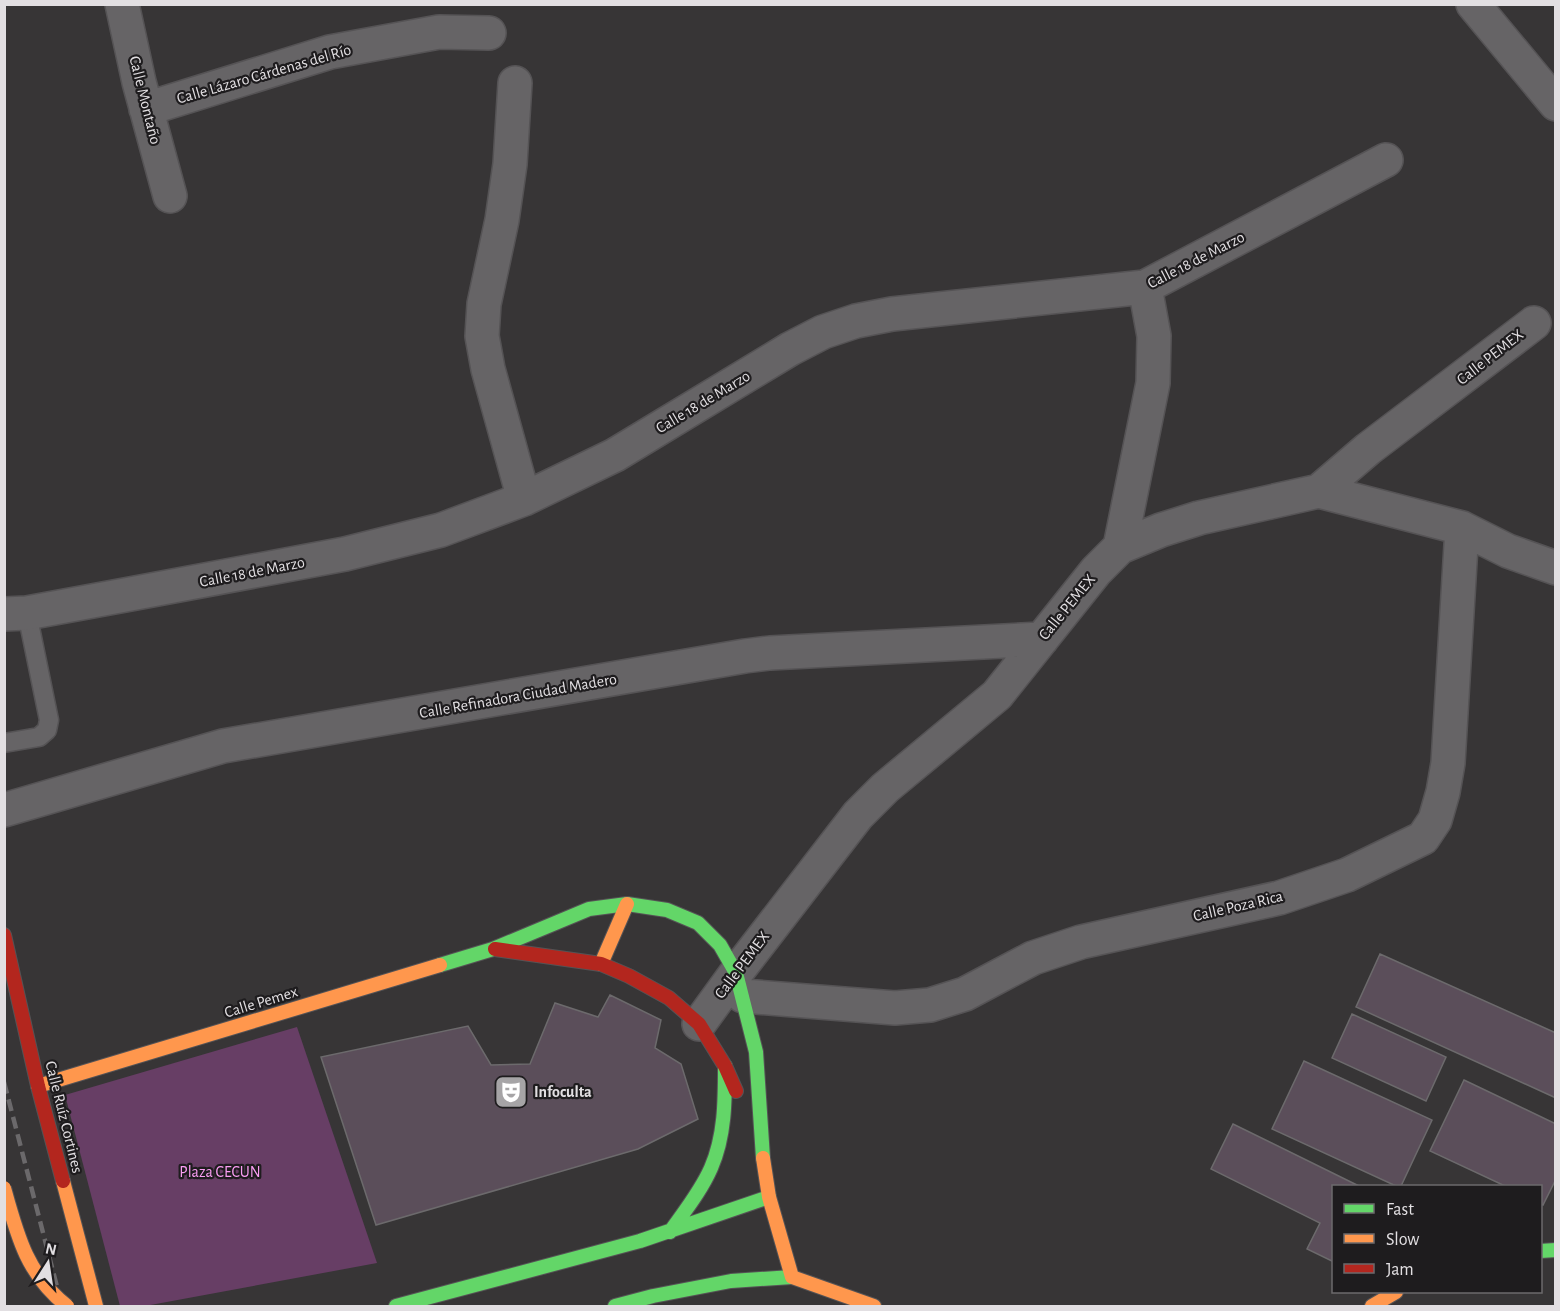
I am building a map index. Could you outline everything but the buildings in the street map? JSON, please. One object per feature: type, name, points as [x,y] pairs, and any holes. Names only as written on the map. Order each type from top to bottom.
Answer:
[{"type":"main road","name":"Calle Pemex","points":[[38,1086],[493,949],[589,909],[627,904],[668,910],[698,923],[720,945],[739,985],[756,1052],[761,1142]]},
{"type":"main road","points":[[601,964],[627,904]]},
{"type":"main road","name":"Calle Ruíz Cortines","points":[[4,935],[38,1086],[96,1306]]},
{"type":"main road","points":[[493,949],[601,964],[669,998],[699,1024],[725,1066],[761,1142],[769,1197],[792,1277]]},
{"type":"main road","points":[[670,1232],[703,1183],[714,1159],[724,1112],[725,1066]]},
{"type":"main road","points":[[4,1188],[18,1237],[35,1275],[56,1299],[67,1306]]},
{"type":"main road","points":[[396,1306],[640,1241],[769,1197]]},
{"type":"main road","points":[[615,1306],[731,1281],[792,1277],[874,1306]]},
{"type":"main road","points":[[1372,1306],[1394,1293]]},
{"type":"street","name":"Calle Montaño","points":[[122,4],[146,109],[170,196]]},
{"type":"street","points":[[1473,4],[1556,104]]},
{"type":"street","name":"Calle Lázaro Cárdenas del Río","points":[[146,109],[330,52],[439,32],[489,33]]},
{"type":"street","points":[[515,83],[510,164],[502,220],[484,304],[482,336],[488,369],[524,499]]},
{"type":"street","name":"Calle 18 de Marzo","points":[[16,613],[345,554],[441,530],[524,499],[615,455],[790,349],[834,328],[892,314],[1144,287],[1386,160]]},
{"type":"street","points":[[1120,547],[1154,382],[1154,336],[1144,287]]},
{"type":"street","name":"Calle PEMEX","points":[[699,1024],[739,985],[858,815],[885,788],[997,695],[1096,571],[1120,547],[1161,530],[1199,518],[1318,491],[1368,449],[1534,323]]},
{"type":"street","points":[[1318,491],[1462,528],[1508,551],[1556,568]]},
{"type":"street","name":"Calle Poza Rica","points":[[739,985],[895,1008],[930,1005],[965,994],[1033,958],[1056,950],[1116,934],[1279,898],[1347,874],[1423,838],[1435,820],[1448,763],[1462,528]]},
{"type":"street","name":"Calle Refinadora Ciudad Madero","points":[[4,810],[223,747],[745,656],[1042,639]]},
{"type":"lane","points":[[4,743],[39,736],[47,730],[49,720],[16,613]]},
{"type":"green space","name":"Plaza CECUN","points":[[297,1027],[377,1263],[145,1306],[120,1306],[65,1095]]},
{"type":"railway","points":[[4,1082],[62,1306]]},
{"type":"traffic: fast","points":[[440,965],[493,949],[589,909],[627,904],[667,910],[698,923],[720,945],[736,973],[756,1052],[763,1158]]},
{"type":"traffic: fast","points":[[670,1232],[702,1185],[716,1156],[723,1118],[725,1066]]},
{"type":"traffic: fast","points":[[396,1306],[640,1241],[769,1197]]},
{"type":"traffic: fast","points":[[1542,1251],[1556,1250]]},
{"type":"traffic: fast","points":[[615,1306],[731,1281],[792,1277]]},
{"type":"traffic: slow","points":[[601,964],[627,904]]},
{"type":"traffic: slow","points":[[38,1086],[440,965]]},
{"type":"traffic: slow","points":[[763,1158],[769,1197],[792,1277],[874,1306]]},
{"type":"traffic: slow","points":[[63,1181],[96,1306]]},
{"type":"traffic: slow","points":[[4,1188],[25,1253],[42,1281],[67,1306]]},
{"type":"traffic: slow","points":[[1372,1306],[1394,1293]]},
{"type":"traffic: jam","points":[[4,935],[38,1086],[63,1181]]},
{"type":"traffic: jam","points":[[495,949],[601,964],[669,998],[699,1024],[725,1066],[736,1091]]},
{"type":"place","name":"Infoculta","points":[[511,1092]]}]
